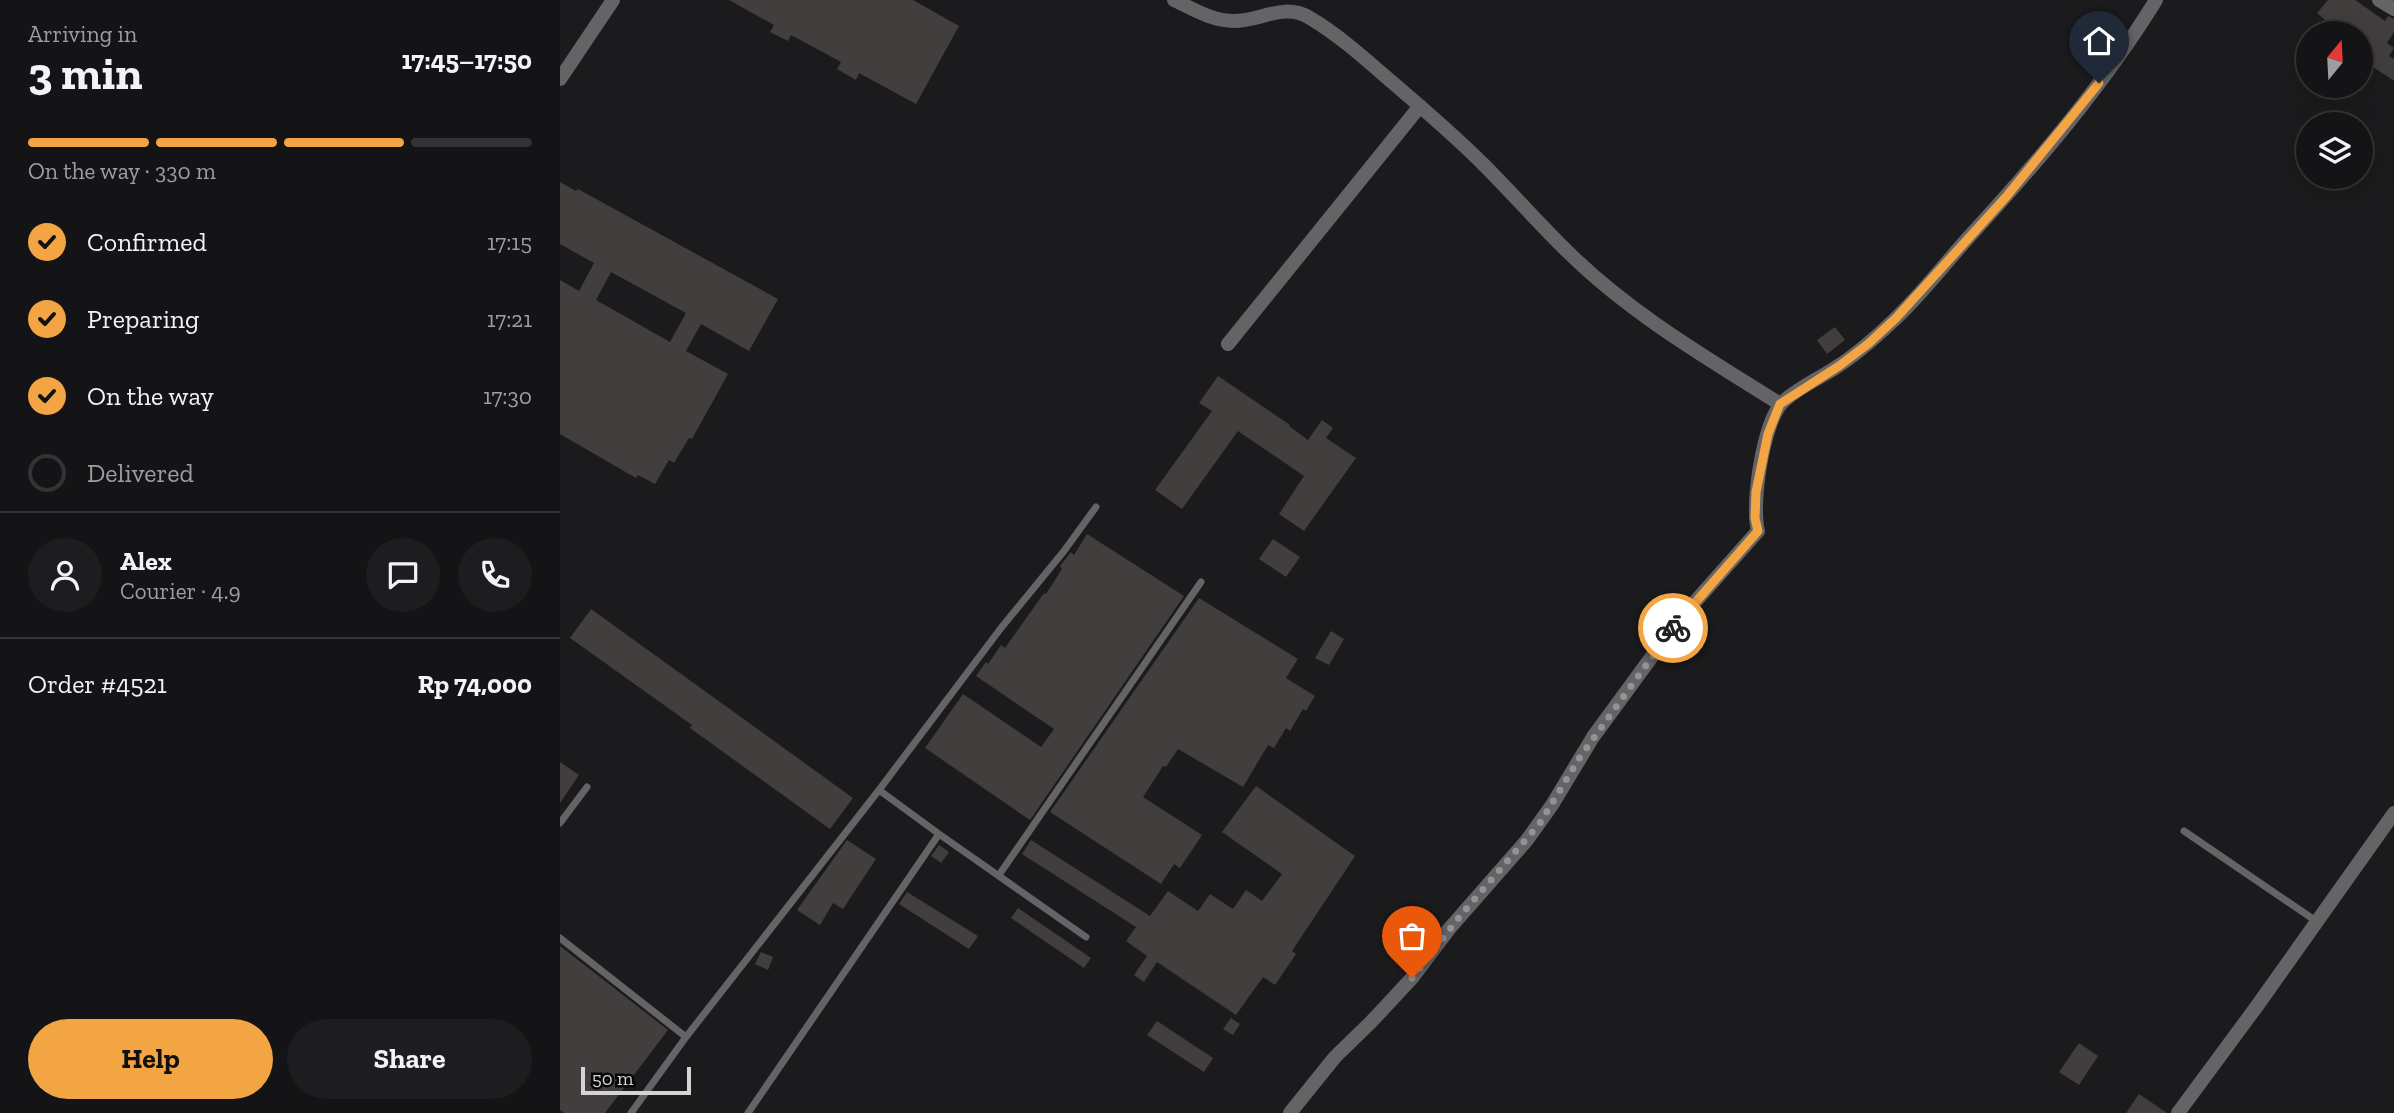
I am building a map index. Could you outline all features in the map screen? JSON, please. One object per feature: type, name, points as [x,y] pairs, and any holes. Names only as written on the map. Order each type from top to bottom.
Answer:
[{"type":"street","points":[[560,79],[613,0]]},
{"type":"street","points":[[1174,0],[1199,13],[1231,21],[1247,20],[1283,10],[1304,14],[1353,49],[1420,106],[1483,164],[1570,254],[1648,320],[1780,404]]},
{"type":"street","points":[[1290,1113],[1335,1057],[1412,978],[1457,920],[1527,840],[1552,805],[1593,737],[1678,621],[1758,531],[1755,518],[1756,492],[1768,434],[1780,404],[1839,366],[1896,318],[2039,157],[2099,83],[2156,0]]},
{"type":"street","points":[[2379,0],[2394,9]]},
{"type":"street","points":[[1228,344],[1420,106]]},
{"type":"street","points":[[2178,1113],[2394,813]]},
{"type":"lane","points":[[631,1113],[686,1037],[1096,507]]},
{"type":"lane","points":[[999,876],[1201,582]]},
{"type":"lane","points":[[560,823],[587,787]]},
{"type":"lane","points":[[879,790],[1086,937]]},
{"type":"lane","points":[[2184,831],[2316,921]]},
{"type":"lane","points":[[748,1113],[939,834]]},
{"type":"lane","points":[[560,939],[686,1037]]},
{"type":"building","points":[[729,0],[913,0],[959,26],[916,104],[859,73],[856,80],[837,69],[841,62],[791,35],[788,41],[770,32],[774,25]]},
{"type":"building","points":[[2328,0],[2355,0],[2385,21],[2388,16],[2394,19],[2394,32],[2387,43],[2394,48],[2389,56],[2394,59],[2394,81],[2373,67],[2373,21],[2326,21],[2317,13]]},
{"type":"building","points":[[560,182],[576,191],[578,189],[778,299],[749,351],[701,324],[686,351],[728,374],[692,439],[689,438],[674,463],[669,460],[655,484],[638,475],[636,478],[560,434],[560,280],[579,291],[594,263],[560,244]],"holes":[[[611,272],[686,313],[670,342],[596,300]]]},
{"type":"building","points":[[1835,327],[1845,340],[1827,354],[1817,340]]},
{"type":"building","points":[[1218,376],[1308,440],[1322,420],[1333,428],[1326,438],[1356,458],[1304,531],[1279,514],[1304,476],[1238,431],[1182,509],[1155,490],[1212,411],[1199,403]]},
{"type":"building","points":[[1087,534],[1184,596],[1030,820],[925,748],[963,694],[1041,747],[1054,729],[976,676],[1001,645],[1005,648],[1044,593],[1046,594],[1062,569],[1060,566],[1071,552],[1074,555]]},
{"type":"building","points":[[1273,539],[1300,557],[1286,577],[1259,559]]},
{"type":"building","points":[[1199,598],[1298,659],[1286,678],[1315,696],[1306,711],[1303,709],[1290,731],[1286,728],[1274,748],[1268,745],[1243,787],[1178,749],[1166,767],[1163,766],[1143,797],[1202,835],[1180,868],[1174,864],[1161,884],[1050,812]]},
{"type":"building","points":[[591,609],[853,798],[830,829],[690,728],[692,725],[570,638]]},
{"type":"building","points":[[1331,631],[1344,639],[1329,665],[1315,658]]},
{"type":"building","points":[[560,762],[579,775],[560,803]]},
{"type":"building","points":[[1256,786],[1355,856],[1292,951],[1296,954],[1275,985],[1263,977],[1236,1015],[1157,962],[1144,982],[1134,975],[1147,956],[1126,941],[1136,927],[1022,854],[1031,840],[1150,916],[1168,891],[1198,911],[1210,894],[1233,909],[1246,890],[1262,901],[1282,874],[1222,832]]},
{"type":"building","points":[[847,840],[876,859],[843,909],[833,903],[820,925],[797,910]]},
{"type":"building","points":[[939,845],[949,852],[941,863],[931,856]]},
{"type":"building","points":[[907,892],[978,936],[969,949],[899,904]]},
{"type":"building","points":[[1018,908],[1091,958],[1084,968],[1011,918]]},
{"type":"building","points":[[560,946],[668,1030],[605,1113],[564,1113],[560,1110]]},
{"type":"building","points":[[761,952],[773,957],[768,970],[755,964]]},
{"type":"building","points":[[1231,1018],[1240,1024],[1233,1035],[1223,1029]]},
{"type":"building","points":[[1157,1021],[1213,1058],[1204,1072],[1147,1035]]},
{"type":"building","points":[[2079,1043],[2098,1056],[2079,1085],[2059,1072]]},
{"type":"building","points":[[2139,1094],[2167,1113],[2126,1113]]},
{"type":"way so far","points":[[1412,978],[1461,915],[1540,823],[1593,737],[1673,628]]},
{"type":"route","points":[[1673,628],[1758,531],[1755,518],[1756,492],[1768,434],[1780,404],[1839,366],[1896,318],[2006,197],[2099,83]]}]
